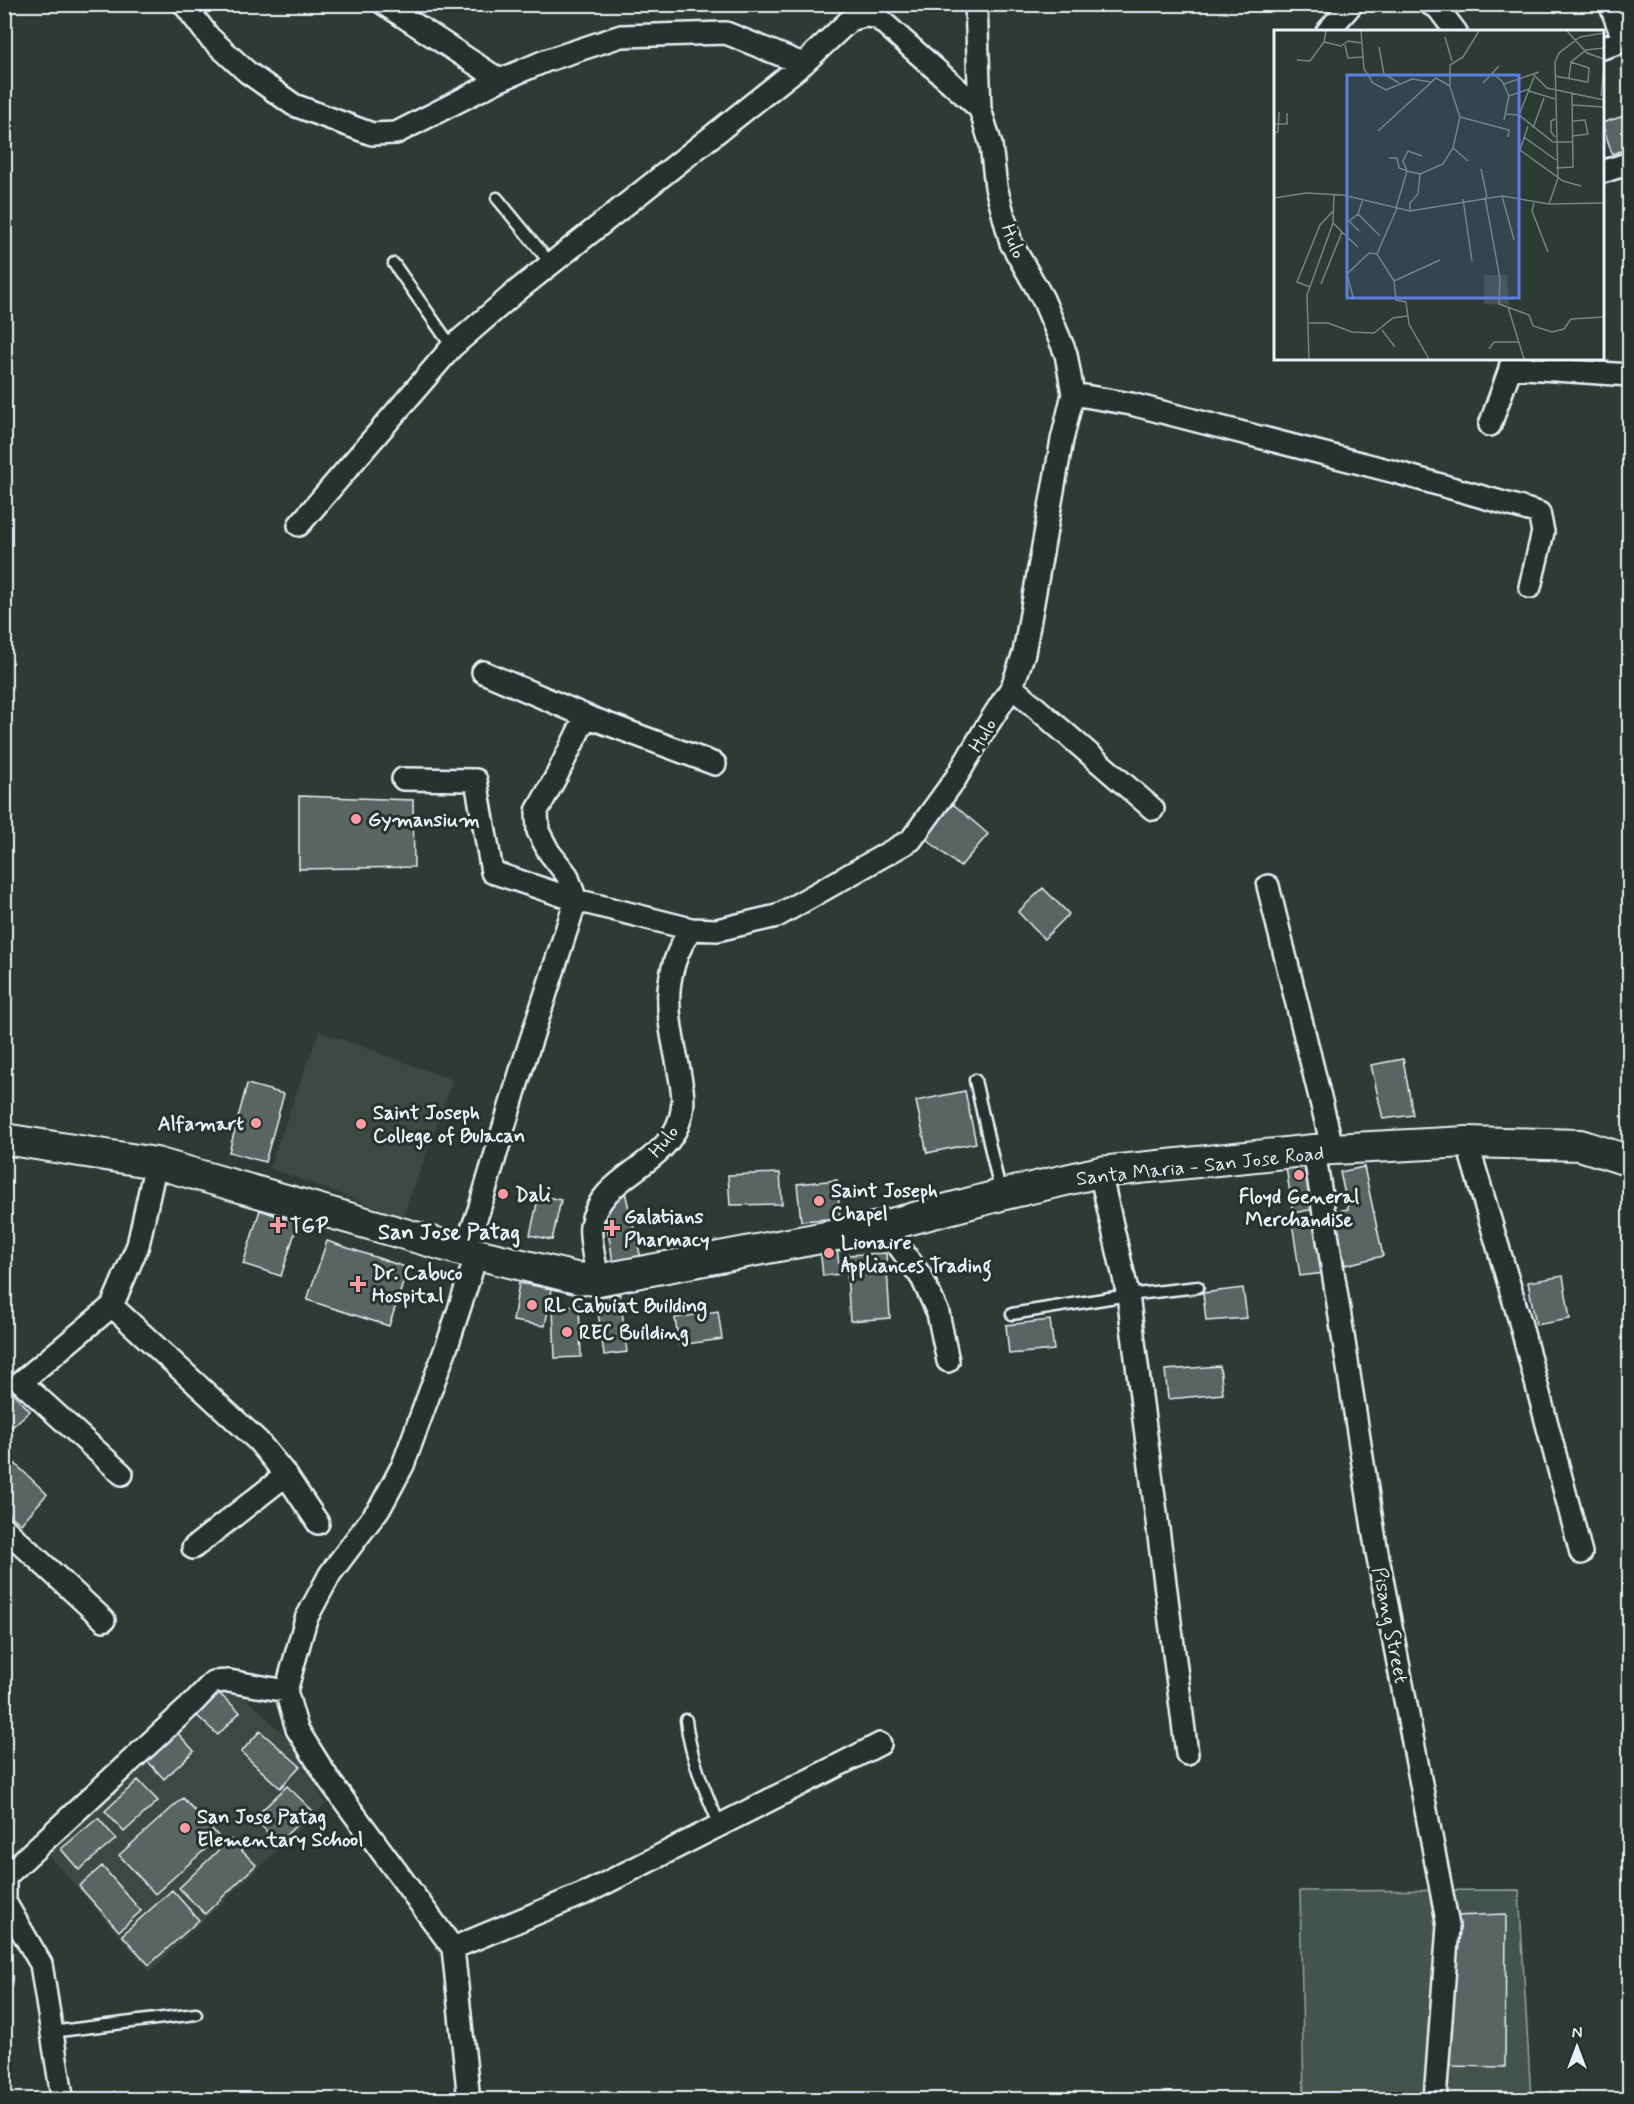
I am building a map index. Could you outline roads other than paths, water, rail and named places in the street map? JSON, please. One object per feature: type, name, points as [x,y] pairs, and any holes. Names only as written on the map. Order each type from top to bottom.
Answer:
[{"type":"main road","name":"Santa Maria - San Jose Road","points":[[4,1139],[156,1163],[470,1253],[576,1278],[598,1280],[884,1226],[1100,1172],[1323,1150],[1467,1142],[1580,1145],[1629,1161]]},
{"type":"street","points":[[184,4],[209,37],[247,72],[294,105],[372,134],[396,134],[500,80],[545,61],[621,36],[726,33],[803,64]]},
{"type":"street","points":[[384,4],[500,80]]},
{"type":"street","name":"Hulo","points":[[598,1280],[591,1227],[596,1210],[604,1196],[660,1151],[680,1122],[684,1104],[669,1022],[668,986],[679,946],[691,928],[717,930],[777,916],[911,840],[956,778],[1012,687],[1024,653],[1062,440],[1073,394],[1066,354],[1043,299],[1011,243],[996,187],[991,145],[980,109],[976,4]]},
{"type":"street","points":[[1329,30],[1352,4]]},
{"type":"street","points":[[1430,4],[1437,7],[1454,30]]},
{"type":"street","points":[[1604,47],[1627,40],[1610,4]]},
{"type":"street","points":[[299,525],[452,346],[551,264],[803,64],[850,20],[864,16],[877,17],[980,109]]},
{"type":"street","points":[[1604,171],[1629,163]]},
{"type":"street","points":[[1490,425],[1512,363],[1629,375]]},
{"type":"street","points":[[1073,394],[1153,410],[1407,475],[1539,513],[1543,532],[1530,587]]},
{"type":"street","points":[[483,672],[586,716],[715,765]]},
{"type":"street","points":[[1012,687],[1153,809]]},
{"type":"street","points":[[469,2100],[453,1948],[329,1780],[297,1729],[286,1691],[306,1619],[330,1575],[381,1506],[403,1465],[449,1340],[479,1210],[576,900],[567,875],[549,852],[538,831],[537,811],[586,716]]},
{"type":"street","points":[[403,779],[476,780],[492,872],[576,900],[691,928]]},
{"type":"street","name":"Pisang Street","points":[[1268,886],[1323,1150],[1376,1546],[1448,1926],[1435,2100]]},
{"type":"street","points":[[1467,1142],[1519,1318],[1581,1553]]},
{"type":"street","points":[[122,1474],[21,1382],[112,1306],[138,1245],[156,1163]]},
{"type":"street","points":[[1100,1172],[1128,1295],[1187,1754]]},
{"type":"street","points":[[884,1226],[922,1278],[938,1313],[948,1361]]},
{"type":"street","points":[[112,1306],[258,1441],[286,1475],[318,1523]]},
{"type":"street","points":[[193,1548],[286,1475]]},
{"type":"street","points":[[4,1528],[104,1620]]},
{"type":"street","points":[[62,2096],[41,1964],[5,1902],[5,1877],[213,1682],[229,1681],[286,1691]]},
{"type":"street","points":[[453,1948],[590,1891],[880,1744]]},
{"type":"lane","points":[[497,198],[551,264]]},
{"type":"lane","points":[[394,264],[452,346]]},
{"type":"lane","points":[[975,1080],[1001,1195]]},
{"type":"lane","points":[[1012,1314],[1128,1295],[1198,1287]]},
{"type":"lane","points":[[686,1720],[688,1743],[695,1766],[720,1826]]},
{"type":"lane","points":[[51,2032],[196,2014]]},
{"type":"place","name":"Gymansium","points":[[356,819]]},
{"type":"place","name":"Alfamart","points":[[256,1123]]},
{"type":"place","name":"Saint Joseph College of Bulacan","points":[[361,1124]]},
{"type":"place","name":"Floyd General Merchandise","points":[[1299,1175]]},
{"type":"place","name":"Dali","points":[[503,1194]]},
{"type":"place","name":"Saint Joseph Chapel","points":[[819,1201]]},
{"type":"place","name":"TGP","points":[[278,1225]]},
{"type":"place","name":"Galatians Pharmacy","points":[[612,1228]]},
{"type":"place","name":"Lionaire Appliances Trading","points":[[829,1253]]},
{"type":"place","name":"Dr. Cabuco Hospital","points":[[358,1284]]},
{"type":"place","name":"RL Cabuiat Building","points":[[532,1305]]},
{"type":"place","name":"REC Building","points":[[567,1332]]},
{"type":"place","name":"San Jose Patag Elementary School","points":[[185,1828]]},
{"type":"district","name":"San Jose Patag","points":[[449,1231]]}]
